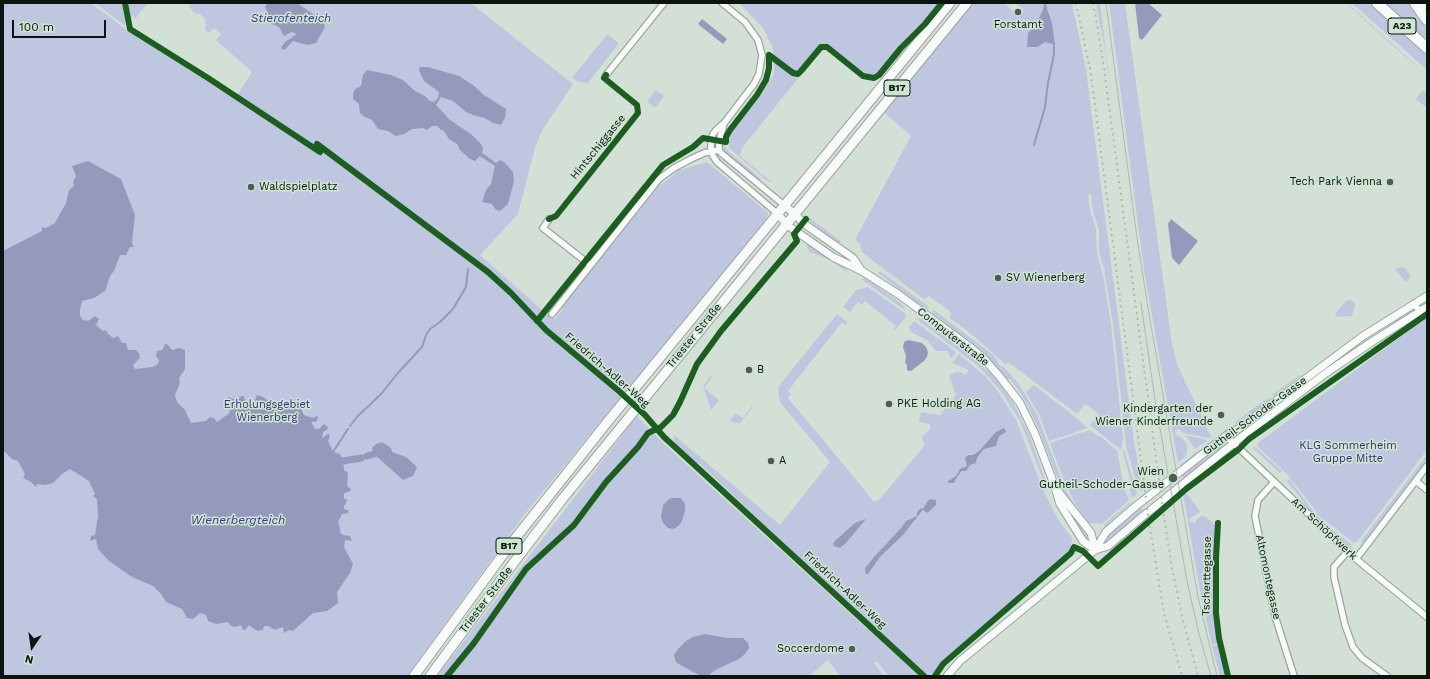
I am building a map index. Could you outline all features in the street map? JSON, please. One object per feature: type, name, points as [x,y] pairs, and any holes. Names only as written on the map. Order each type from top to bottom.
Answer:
[{"type":"highway","name":"A23","points":[[1378,3],[1427,48]]},
{"type":"highway","points":[[1415,3],[1427,20]]},
{"type":"main road","name":"Triester Straße","points":[[414,676],[510,545],[609,420],[950,3]]},
{"type":"main road","name":"Triester Straße","points":[[430,676],[518,557],[619,429],[967,3]]},
{"type":"street","points":[[606,75],[664,3]]},
{"type":"street","points":[[722,3],[745,22],[758,40],[762,55],[759,74],[754,84],[725,122],[713,134],[711,140],[711,151],[717,162],[778,214]]},
{"type":"street","points":[[725,122],[720,136],[719,150],[723,156],[784,205]]},
{"type":"street","points":[[552,314],[659,179],[681,163],[711,151],[719,150]]},
{"type":"street","name":"Computerstraße","points":[[784,205],[803,223],[853,258],[862,271]]},
{"type":"street","name":"Computerstraße","points":[[778,214],[787,225],[837,259],[862,271],[898,294],[970,347],[986,361],[1000,376],[1020,403],[1035,434],[1060,504],[1083,541],[1095,550]]},
{"type":"street","points":[[549,219],[542,228],[590,265]]},
{"type":"street","name":"Gutheil-Schoder-Gasse","points":[[947,676],[960,662],[1095,550],[1106,532],[1136,506],[1226,436],[1238,430],[1364,336],[1427,296]]},
{"type":"street","name":"Gutheil-Schoder-Gasse","points":[[1095,550],[1108,546],[1244,435],[1326,373],[1424,309],[1427,301]]},
{"type":"street","points":[[1413,304],[1424,309],[1427,317]]},
{"type":"street","name":"Am Schöpfwerk","points":[[1226,436],[1348,551],[1427,617]]},
{"type":"street","points":[[1356,558],[1427,466]]},
{"type":"street","points":[[1416,481],[1427,490]]},
{"type":"street","name":"Altomontegasse","points":[[1274,482],[1258,500],[1255,516],[1275,616],[1294,676]]},
{"type":"street","name":"Computerstraße","points":[[1054,487],[1091,533],[1095,550]]},
{"type":"street","points":[[1348,551],[1334,567],[1334,577],[1345,625],[1353,647],[1362,658],[1387,676]]},
{"type":"green space","name":"Erholungsgebiet Wienerberg","points":[[3,3],[91,3],[128,31],[235,99],[252,72],[216,40],[221,34],[214,28],[209,33],[205,30],[205,19],[200,14],[194,13],[189,6],[191,3],[471,3],[573,84],[540,135],[534,151],[518,214],[480,255],[542,310],[555,319],[563,309],[562,307],[658,187],[680,170],[707,162],[768,213],[767,218],[524,515],[407,676],[3,676]]},
{"type":"green space","points":[[95,3],[122,3],[126,25],[124,25]]},
{"type":"green space","points":[[128,3],[148,3],[135,19],[133,16],[130,17]]},
{"type":"green space","points":[[739,3],[939,3],[924,22],[899,47],[873,79],[865,78],[825,49],[821,50],[742,148],[740,156],[773,183],[766,180],[729,148],[729,134],[759,98],[774,74],[773,48],[763,28]]},
{"type":"green space","points":[[973,3],[1004,3],[1018,15],[1023,9],[1016,3],[1072,3],[1086,70],[1135,449],[1142,492],[1137,485],[1126,446],[1114,331],[1104,268],[1099,251],[1099,229],[1093,212],[1091,194],[1088,195],[1090,210],[1096,229],[1097,253],[1104,280],[1111,325],[1123,438],[1121,450],[1090,425],[1099,414],[1085,404],[1077,414],[1008,362],[1006,365],[975,337],[950,318],[951,312],[929,296],[924,299],[872,260],[862,252],[860,244],[855,240],[911,136],[884,112]]},
{"type":"green space","points":[[1096,3],[1100,3],[1114,118],[1105,49]]},
{"type":"green space","points":[[1109,3],[1125,3],[1172,344],[1177,364],[1211,437],[1209,438],[1183,433],[1179,429],[1175,431],[1176,435],[1183,439],[1187,445],[1187,453],[1185,457],[1178,463],[1144,270]]},
{"type":"green space","points":[[1347,3],[1427,75],[1401,53]]},
{"type":"green space","points":[[1352,3],[1370,3],[1427,56],[1427,70]]},
{"type":"green space","points":[[1384,3],[1408,3],[1427,28],[1427,42]]},
{"type":"green space","points":[[608,35],[619,43],[588,83],[579,82],[572,78],[606,36]]},
{"type":"green space","points":[[656,90],[664,96],[655,108],[647,101]]},
{"type":"green space","points":[[1422,91],[1427,92],[1427,108],[1416,99]]},
{"type":"green space","points":[[722,143],[730,153],[761,179],[760,182],[727,155]]},
{"type":"green space","points":[[810,218],[842,242],[839,243],[808,220]]},
{"type":"green space","points":[[809,244],[847,267],[847,272],[828,259],[810,252],[806,247]]},
{"type":"green space","points":[[1401,267],[1405,268],[1410,275],[1409,280],[1406,282],[1395,269]]},
{"type":"green space","points":[[880,271],[929,307],[927,310],[878,273]]},
{"type":"green space","points":[[865,278],[903,305],[906,311],[861,279]]},
{"type":"green space","points":[[868,287],[906,314],[905,318],[895,330],[893,330],[896,326],[865,301],[862,305],[858,302],[850,312],[843,307],[856,290]]},
{"type":"green space","points":[[1346,301],[1353,301],[1355,304],[1352,316],[1336,317],[1335,314]]},
{"type":"green space","points":[[1413,308],[1416,310],[1386,332],[1385,328]]},
{"type":"green space","points":[[934,310],[992,354],[997,359],[999,365],[1005,368],[1019,384],[1037,415],[1065,488],[1077,511],[1061,487],[1037,425],[1017,388],[1010,379],[1007,379],[982,352],[932,313]]},
{"type":"green space","points":[[837,314],[847,322],[846,325],[842,322],[788,391],[791,394],[788,398],[874,502],[880,499],[925,445],[921,437],[930,430],[930,424],[919,422],[921,412],[940,415],[956,395],[949,376],[958,371],[966,375],[969,370],[952,363],[959,354],[986,377],[999,393],[1016,420],[1042,487],[1057,518],[1072,538],[1070,551],[943,663],[933,676],[888,676],[877,661],[874,663],[884,676],[840,676],[828,660],[809,676],[437,676],[637,416],[664,444],[867,629],[869,623],[699,463],[696,464],[677,446],[674,440],[674,435],[780,525],[830,462],[780,402],[778,387]],"holes":[[[996,432],[996,446],[984,449],[977,458],[977,461],[958,476],[954,483],[948,483],[948,481],[967,466],[966,461],[969,454],[973,455],[979,451]],[[927,502],[924,510],[903,535],[880,557],[868,574],[867,565],[906,521],[917,516],[923,510]]]},
{"type":"green space","points":[[915,318],[921,319],[963,350],[991,374],[1002,387],[1013,403],[1029,434],[1051,500],[1020,421],[1001,391],[978,366]]},
{"type":"green space","name":"KLG Sommerheim Gruppe Mitte","points":[[1423,320],[1427,323],[1427,450],[1357,542],[1354,543],[1318,515],[1286,473],[1257,446],[1258,443]]},
{"type":"green space","points":[[914,321],[956,352],[951,359],[948,351],[936,351],[927,340],[911,332],[909,327]]},
{"type":"green space","points":[[1301,374],[1274,396],[1272,395]]},
{"type":"green space","points":[[710,376],[712,377],[704,388],[719,400],[711,410],[703,386]]},
{"type":"green space","points":[[1034,385],[1088,428],[1049,441],[1040,416],[1026,392]]},
{"type":"green space","points":[[1268,398],[1270,399],[1257,409],[1257,411],[1243,418],[1235,425],[1236,421]]},
{"type":"green space","points":[[752,406],[753,407],[740,423],[734,423],[730,420],[735,413],[743,418]]},
{"type":"green space","points":[[1229,427],[1231,428],[1180,468],[1180,465]]},
{"type":"green space","points":[[1090,430],[1099,437],[1100,436],[1117,451],[1124,488],[1129,500],[1102,524],[1089,523],[1075,504],[1050,443]]},
{"type":"green space","points":[[1185,435],[1204,439],[1207,441],[1195,449]]},
{"type":"green space","points":[[1225,443],[1226,445],[1184,478],[1181,475],[1220,445]]},
{"type":"green space","points":[[1255,447],[1282,471],[1280,473],[1253,448]]},
{"type":"green space","points":[[1124,449],[1137,494],[1132,498],[1130,492],[1131,482],[1123,453]]},
{"type":"green space","points":[[1427,455],[1427,459],[1361,545],[1362,540]]},
{"type":"green space","points":[[1289,479],[1314,512],[1313,514],[1287,481]]},
{"type":"green space","points":[[1186,493],[1200,511],[1190,518],[1190,522],[1195,523],[1197,519],[1203,515],[1217,526],[1214,604],[1219,643],[1212,645],[1202,601],[1183,494]]},
{"type":"green space","points":[[1130,502],[1130,504],[1104,527],[1104,525]]},
{"type":"green space","points":[[1064,504],[1089,535],[1086,537],[1074,522]]},
{"type":"green space","points":[[1141,508],[1144,511],[1111,539],[1104,543],[1106,538],[1112,532]]},
{"type":"green space","points":[[1322,522],[1351,544],[1352,547],[1349,546]]},
{"type":"green space","points":[[1123,537],[1127,540],[1111,553],[1109,550]]},
{"type":"green space","points":[[1219,645],[1227,676],[1220,676],[1212,646]]},
{"type":"water","name":"Stierofenteich","points":[[268,3],[297,3],[323,21],[325,27],[316,43],[308,45],[293,41],[284,50],[281,48],[285,42],[297,34],[292,32],[284,36],[279,27],[270,23],[265,6]]},
{"type":"water","points":[[1046,3],[1052,23],[1055,44],[1045,42],[1037,47],[1027,47],[1028,33],[1035,26],[1043,10],[1044,4]]},
{"type":"water","points":[[1135,3],[1148,3],[1162,15],[1142,40],[1139,38]]},
{"type":"water","points":[[702,19],[727,39],[723,44],[698,24]]},
{"type":"water","points":[[420,67],[428,67],[459,76],[506,109],[505,118],[501,125],[466,112],[453,101],[441,97],[436,105],[450,120],[472,135],[481,144],[483,149],[482,153],[496,163],[500,160],[504,162],[513,172],[514,181],[508,204],[500,211],[496,210],[492,204],[482,202],[486,190],[491,184],[495,166],[480,156],[475,161],[470,159],[460,150],[457,144],[449,139],[444,131],[437,126],[432,126],[427,130],[423,128],[412,129],[404,134],[396,136],[388,131],[378,129],[372,120],[360,113],[359,104],[353,99],[353,94],[355,89],[361,86],[363,75],[367,70],[391,75],[403,80],[415,91],[434,102],[438,98],[439,92],[424,81],[419,70]]},
{"type":"water","name":"Wienerbergteich","points":[[88,161],[121,179],[135,215],[132,243],[134,247],[130,247],[126,255],[120,255],[105,291],[94,298],[82,301],[80,316],[83,320],[88,321],[95,316],[99,319],[96,325],[103,331],[106,330],[113,338],[118,336],[122,343],[126,343],[128,350],[136,350],[139,353],[140,358],[133,365],[135,369],[153,367],[158,364],[159,360],[156,356],[157,351],[162,350],[166,343],[172,350],[179,348],[185,350],[185,369],[179,378],[180,383],[175,395],[177,402],[185,410],[191,423],[206,421],[210,417],[214,418],[217,422],[230,413],[229,404],[226,400],[229,397],[236,400],[244,396],[245,401],[254,403],[257,395],[263,397],[278,408],[282,403],[286,402],[290,407],[293,403],[298,402],[304,415],[312,418],[318,416],[317,421],[311,422],[315,429],[319,429],[324,424],[327,426],[328,429],[323,432],[322,438],[328,434],[330,436],[328,441],[333,452],[340,454],[343,461],[344,470],[348,473],[347,486],[351,489],[349,492],[344,494],[344,499],[347,499],[344,509],[348,510],[348,513],[342,514],[338,522],[340,532],[343,535],[350,536],[352,541],[345,540],[344,547],[353,564],[350,573],[337,592],[338,603],[327,611],[313,613],[293,631],[289,630],[284,633],[283,627],[275,630],[268,626],[264,626],[263,630],[257,631],[249,625],[245,630],[243,630],[241,625],[235,627],[231,626],[228,622],[216,624],[208,621],[206,615],[200,613],[193,619],[187,618],[182,609],[166,602],[153,586],[132,577],[109,561],[98,549],[96,539],[90,541],[91,536],[95,535],[98,516],[97,499],[93,496],[95,494],[89,481],[70,469],[62,474],[53,483],[45,485],[37,484],[36,487],[31,482],[23,478],[25,474],[18,461],[12,459],[3,449],[3,251],[42,231],[42,227],[46,228],[55,223],[66,203],[69,190],[74,186],[73,182],[76,176],[72,166]]},
{"type":"water","points":[[1171,219],[1198,241],[1179,265],[1172,258],[1168,224]]},
{"type":"water","points":[[908,340],[922,343],[928,352],[924,361],[911,371],[907,370],[907,365],[905,363],[906,356],[903,347],[904,342]]},
{"type":"water","points":[[1004,428],[1006,432],[999,436],[996,446],[984,449],[977,458],[976,463],[970,465],[966,471],[962,471],[954,483],[948,483],[948,481],[956,476],[960,469],[967,466],[965,458],[968,455],[973,455],[979,451],[996,432]]},
{"type":"water","points":[[382,442],[391,448],[392,452],[406,457],[417,467],[413,476],[403,480],[374,454],[372,448],[376,444]]},
{"type":"water","points":[[672,498],[680,498],[685,505],[685,511],[681,523],[673,529],[668,528],[663,523],[661,516],[663,505]]},
{"type":"water","points":[[930,499],[936,500],[936,505],[927,513],[923,510],[903,535],[880,557],[868,574],[866,574],[865,568],[874,557],[906,521],[917,516],[917,512],[921,508],[923,509]]},
{"type":"water","points":[[866,519],[845,544],[840,548],[834,546],[833,544],[836,540],[855,523]]},
{"type":"water","points":[[705,634],[727,638],[743,638],[748,643],[749,648],[739,659],[715,670],[709,675],[702,676],[677,663],[674,655],[686,641],[693,637]]},
{"type":"waterway","points":[[1034,145],[1045,107],[1054,54],[1054,43]]},
{"type":"waterway","points":[[350,426],[357,417],[382,393],[422,347],[426,335],[430,329],[440,322],[453,309],[466,287],[468,269]]},
{"type":"waterway","points":[[333,452],[348,429]]},
{"type":"waterway","points":[[367,456],[374,454]]},
{"type":"waterway","points":[[343,461],[361,458]]},
{"type":"tram line","points":[[1106,3],[1137,238],[1148,308],[1198,597],[1217,676]]},
{"type":"tram line","points":[[1141,303],[1155,400],[1187,581],[1198,630],[1211,676]]},
{"type":"railway","points":[[1076,3],[1091,74],[1149,522],[1164,613],[1182,676]]},
{"type":"railway","points":[[1093,3],[1103,61],[1172,568],[1183,621],[1198,676]]},
{"type":"cycle path","points":[[125,3],[130,29],[208,78],[320,152]]},
{"type":"cycle path","points":[[769,55],[793,73],[798,74],[821,47],[827,47],[863,76],[874,78],[879,75],[901,48],[925,24],[942,3]]},
{"type":"cycle path","points":[[537,321],[663,165],[693,147],[703,138],[726,142],[726,137],[730,130],[757,95],[766,80],[769,68],[769,55]]},
{"type":"cycle path","name":"Hintschiggasse","points":[[549,219],[556,216],[638,113],[637,105],[604,78],[606,75]]},
{"type":"cycle path","name":"Friedrich-Adler-Weg","points":[[317,144],[488,272],[511,293],[546,330],[620,392],[645,415],[664,437],[924,676]]},
{"type":"cycle path","points":[[447,676],[474,643],[526,569],[574,525],[606,482],[638,447],[648,433],[661,427],[673,415],[697,364],[721,331],[797,241],[794,234],[806,219]]},
{"type":"cycle path","points":[[935,676],[943,664],[1071,553],[1074,547],[1083,551],[1098,566],[1186,489],[1239,449],[1249,439],[1427,314]]},
{"type":"cycle path","name":"Tscherttegasse","points":[[1218,523],[1216,558],[1216,613],[1219,638],[1228,676]]},
{"type":"place","name":"Forstamt","points":[[1018,12]]},
{"type":"place","name":"Tech Park Vienna","points":[[1390,182]]},
{"type":"place","name":"Waldspielplatz","points":[[251,187]]},
{"type":"place","name":"SV Wienerberg","points":[[998,278]]},
{"type":"place","name":"B","points":[[749,370]]},
{"type":"place","name":"PKE Holding AG","points":[[889,404]]},
{"type":"place","name":"Kindergarten der Wiener Kinderfreunde","points":[[1221,415]]},
{"type":"place","name":"A","points":[[771,461]]},
{"type":"place","name":"Wien Gutheil-Schoder-Gasse","points":[[1173,478]]},
{"type":"place","name":"Soccerdome","points":[[852,649]]}]
